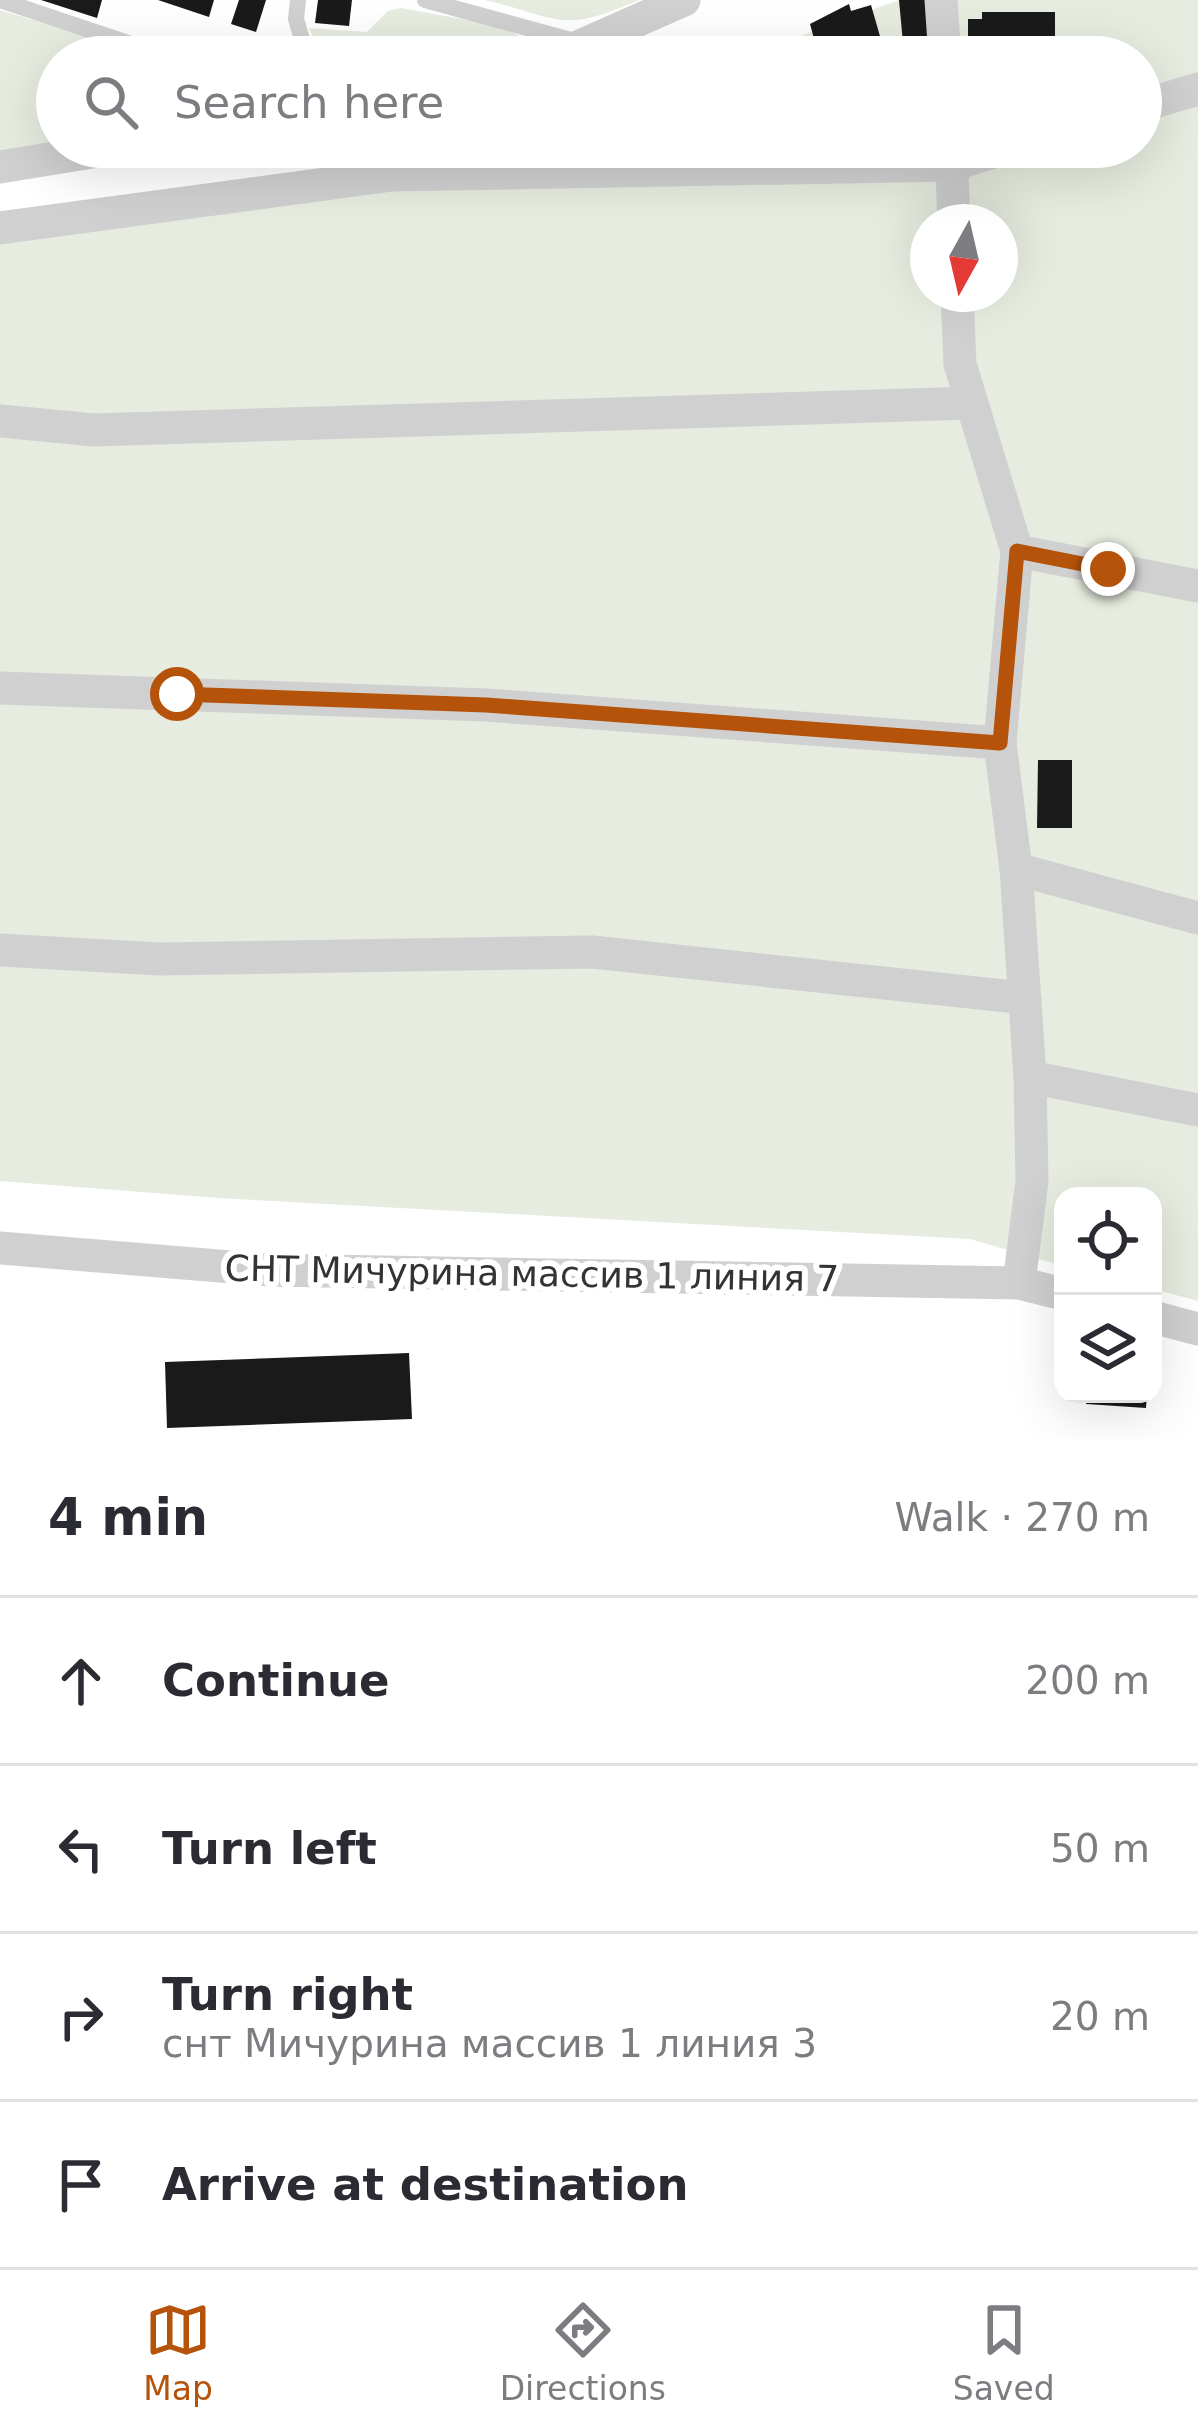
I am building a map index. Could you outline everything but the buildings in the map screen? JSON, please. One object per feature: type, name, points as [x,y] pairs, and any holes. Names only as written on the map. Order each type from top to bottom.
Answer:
[{"type":"street","points":[[602,36],[684,0]]},
{"type":"street","points":[[941,0],[944,36]]},
{"type":"street","points":[[1162,100],[1198,89]]},
{"type":"street","points":[[0,166],[36,160]]},
{"type":"street","points":[[0,228],[392,175],[598,168]]},
{"type":"street","points":[[952,168],[953,204]]},
{"type":"street","points":[[958,312],[960,364],[1017,551],[1000,743],[1016,869],[1030,1077],[1032,1181],[1019,1283]]},
{"type":"street","points":[[0,421],[94,430],[972,403]]},
{"type":"street","points":[[1017,551],[1198,586]]},
{"type":"street","points":[[0,688],[486,705],[1000,743]]},
{"type":"street","points":[[1016,869],[1198,918]]},
{"type":"street","points":[[0,950],[159,959],[592,952],[1024,998]]},
{"type":"street","points":[[1030,1077],[1198,1110]]},
{"type":"street","name":"СНТ Мичурина массив 1 линия 7","points":[[0,1248],[269,1270],[1019,1283],[1054,1292]]},
{"type":"street","points":[[1162,1319],[1198,1329]]},
{"type":"lane","points":[[0,0],[107,36]]},
{"type":"lane","points":[[298,0],[301,36]]},
{"type":"lane","points":[[424,0],[529,36]]},
{"type":"shaded area","points":[[485,0],[639,0],[593,17],[562,20]]},
{"type":"shaded area","points":[[899,0],[1198,0],[1198,1301],[1162,1291],[1162,1187],[1054,1187],[1054,1263],[970,1239],[218,1198],[0,1181],[0,235],[376,168],[1162,168],[1162,36],[800,36]]},
{"type":"shaded area","points":[[401,8],[501,26],[519,36],[313,36],[309,28],[367,32],[388,11]]},
{"type":"shaded area","points":[[0,10],[87,36],[36,36],[36,147],[0,153]]},
{"type":"route","points":[[177,694],[486,705],[1000,743],[1017,551],[1108,569]]}]
